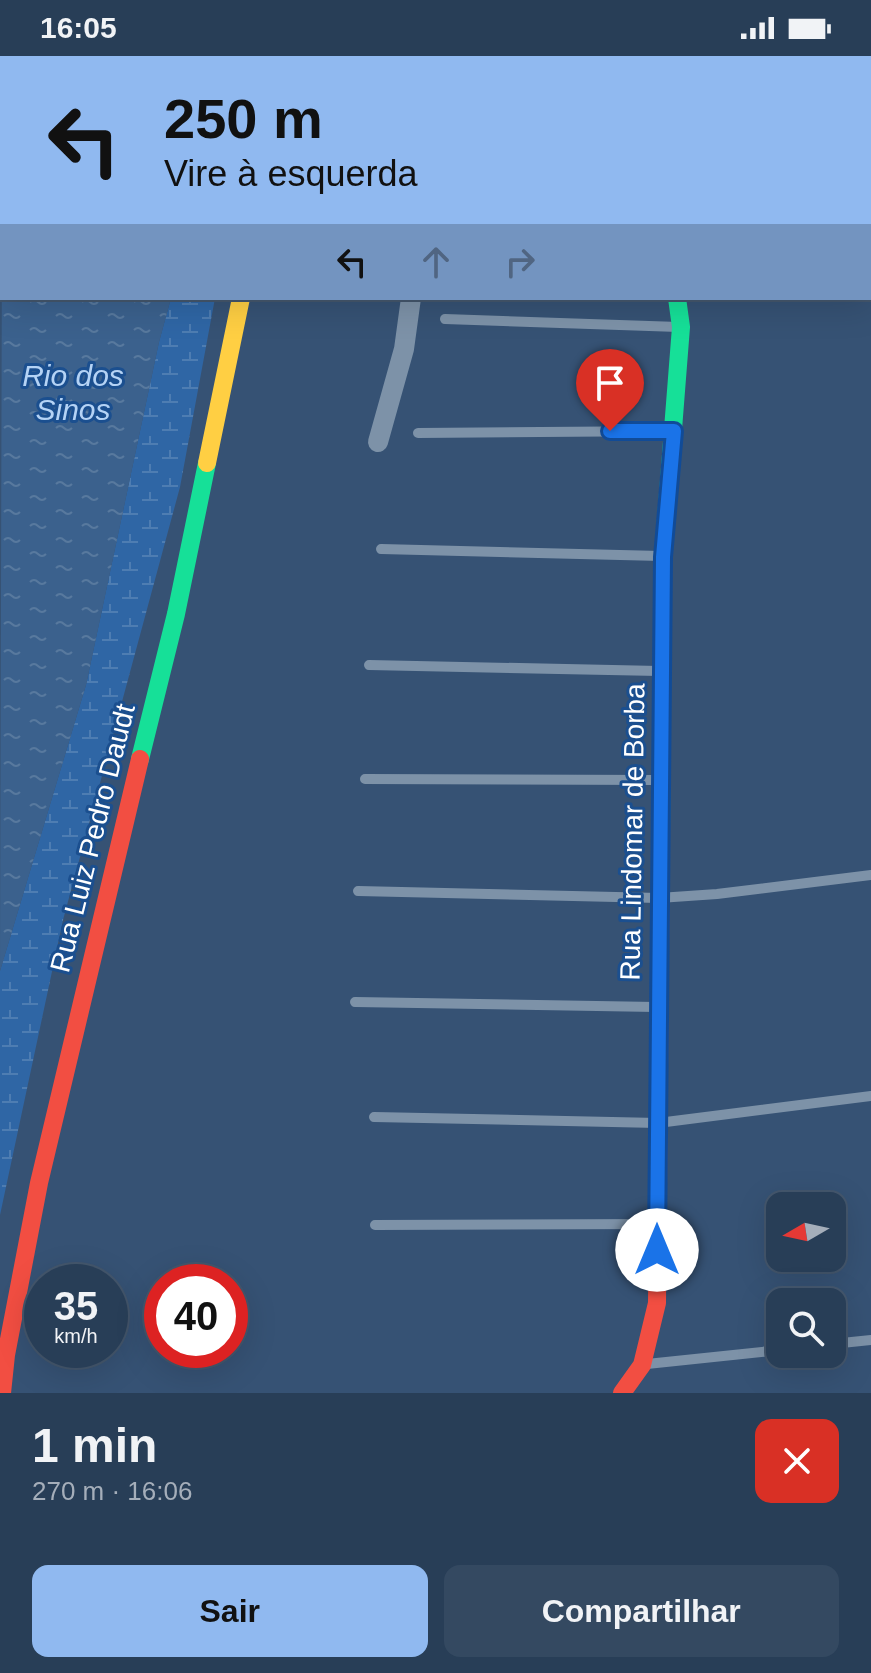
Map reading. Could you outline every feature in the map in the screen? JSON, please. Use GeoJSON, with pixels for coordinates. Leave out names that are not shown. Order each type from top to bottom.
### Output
{"type":"FeatureCollection","features":[{"type":"Feature","properties":{"kind":"street","name":"Rua Luiz Pedro Daudt"},"geometry":{"type":"LineString","coordinates":[[2,1393],[6,1355],[39,1183],[176,614],[241,300]]}},
{"type":"Feature","properties":{"kind":"street"},"geometry":{"type":"LineString","coordinates":[[378,442],[404,349],[411,300]]}},
{"type":"Feature","properties":{"kind":"street","name":"Rua Lindomar de Borba"},"geometry":{"type":"LineString","coordinates":[[642,1365],[657,1303],[663,557],[681,327],[677,300]]}},
{"type":"Feature","properties":{"kind":"street"},"geometry":{"type":"LineString","coordinates":[[622,1393],[642,1365]]}},
{"type":"Feature","properties":{"kind":"lane"},"geometry":{"type":"LineString","coordinates":[[445,319],[681,327]]}},
{"type":"Feature","properties":{"kind":"lane"},"geometry":{"type":"LineString","coordinates":[[418,433],[674,431]]}},
{"type":"Feature","properties":{"kind":"lane"},"geometry":{"type":"LineString","coordinates":[[381,549],[663,557]]}},
{"type":"Feature","properties":{"kind":"lane"},"geometry":{"type":"LineString","coordinates":[[369,665],[661,671]]}},
{"type":"Feature","properties":{"kind":"lane"},"geometry":{"type":"LineString","coordinates":[[365,779],[660,780]]}},
{"type":"Feature","properties":{"kind":"lane"},"geometry":{"type":"LineString","coordinates":[[358,891],[659,898],[871,875]]}},
{"type":"Feature","properties":{"kind":"lane"},"geometry":{"type":"LineString","coordinates":[[355,1002],[658,1007]]}},
{"type":"Feature","properties":{"kind":"lane"},"geometry":{"type":"LineString","coordinates":[[374,1117],[658,1123],[871,1096]]}},
{"type":"Feature","properties":{"kind":"lane"},"geometry":{"type":"LineString","coordinates":[[375,1225],[657,1224]]}},
{"type":"Feature","properties":{"kind":"lane"},"geometry":{"type":"LineString","coordinates":[[846,1343],[871,1340]]}},
{"type":"Feature","properties":{"kind":"lane"},"geometry":{"type":"LineString","coordinates":[[642,1365],[766,1352]]}},
{"type":"Feature","properties":{"kind":"green space"},"geometry":{"type":"Polygon","coordinates":[[[170,300],[215,300],[180,487],[63,920],[0,1215],[0,971],[86,685],[170,300]]]}},
{"type":"Feature","properties":{"kind":"water","name":"Rio dos Sinos"},"geometry":{"type":"Polygon","coordinates":[[[2,300],[170,300],[86,685],[0,971],[2,300]]]}},
{"type":"Feature","properties":{"kind":"traffic: fast"},"geometry":{"type":"LineString","coordinates":[[661,831],[663,557],[681,327],[677,300]]}},
{"type":"Feature","properties":{"kind":"traffic: fast"},"geometry":{"type":"LineString","coordinates":[[140,759],[176,614],[207,463]]}},
{"type":"Feature","properties":{"kind":"traffic: slow"},"geometry":{"type":"LineString","coordinates":[[207,463],[241,300]]}},
{"type":"Feature","properties":{"kind":"traffic: jam"},"geometry":{"type":"LineString","coordinates":[[2,1393],[6,1355],[39,1183],[140,759]]}},
{"type":"Feature","properties":{"kind":"traffic: jam"},"geometry":{"type":"LineString","coordinates":[[622,1393],[642,1365],[657,1303],[661,831]]}},
{"type":"Feature","properties":{"kind":"route"},"geometry":{"type":"LineString","coordinates":[[610,431],[674,431],[663,557],[657,1250]]}}]}
